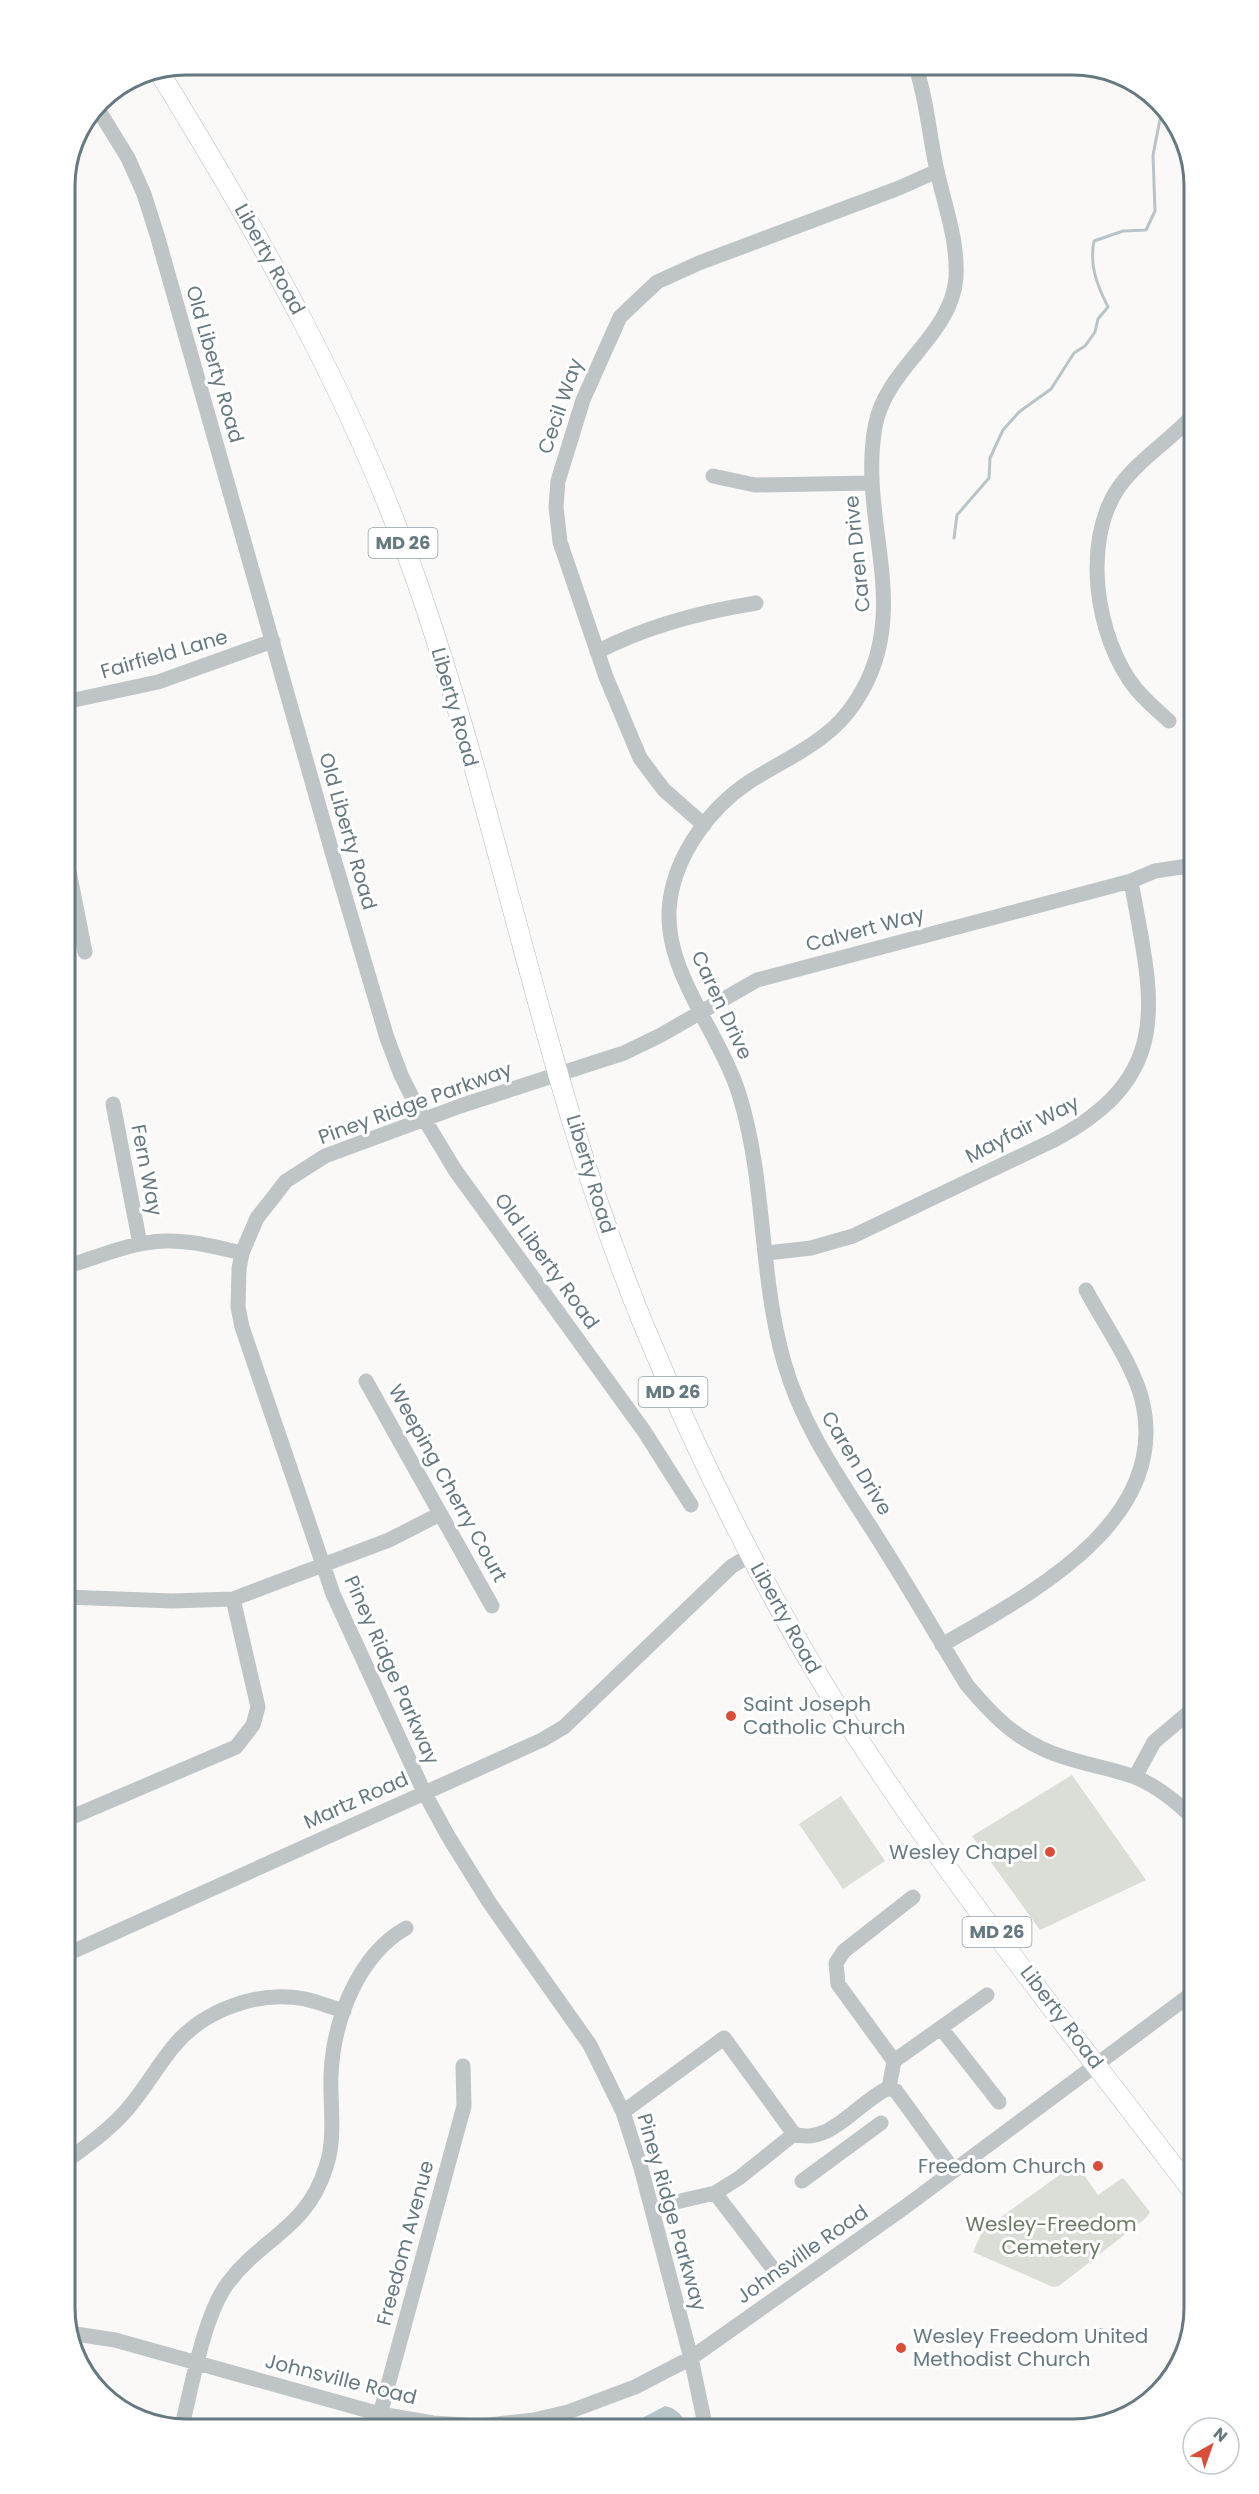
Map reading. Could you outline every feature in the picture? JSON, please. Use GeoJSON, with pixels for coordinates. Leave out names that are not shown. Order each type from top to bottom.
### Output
{"type":"FeatureCollection","features":[{"type":"Feature","properties":{"kind":"main road","name":"Liberty Road"},"geometry":{"type":"LineString","coordinates":[[162,77],[297,307],[348,412],[387,502],[436,641],[605,1224],[630,1290],[693,1437],[751,1556],[830,1694],[891,1788],[1184,2180]]}},
{"type":"Feature","properties":{"kind":"street","name":"Caren Drive"},"geometry":{"type":"LineString","coordinates":[[918,75],[937,171],[952,226],[956,252],[954,294],[942,319],[894,380],[875,424],[871,483],[874,518],[885,583],[885,613],[880,649],[865,687],[852,708],[823,738],[739,789],[704,825],[686,851],[678,872],[670,897],[669,921],[680,970],[728,1065],[744,1112],[751,1141],[776,1329],[784,1364],[812,1434],[967,1684],[1011,1731],[1043,1749],[1135,1778],[1175,1802],[1184,1810]]}},
{"type":"Feature","properties":{"kind":"street","name":"Old Liberty Road"},"geometry":{"type":"LineString","coordinates":[[101,114],[128,158],[144,194],[387,1038],[401,1075],[456,1170],[656,1450],[691,1506]]}},
{"type":"Feature","properties":{"kind":"street","name":"Cecil Way"},"geometry":{"type":"LineString","coordinates":[[704,825],[664,790],[640,758],[597,652],[560,542],[556,496],[563,460],[583,400],[620,317],[643,293],[668,277],[899,189],[937,171]]}},
{"type":"Feature","properties":{"kind":"street"},"geometry":{"type":"LineString","coordinates":[[1169,721],[1136,688],[1122,666],[1110,640],[1099,589],[1096,561],[1104,521],[1119,488],[1139,465],[1184,423]]}},
{"type":"Feature","properties":{"kind":"street"},"geometry":{"type":"LineString","coordinates":[[713,476],[755,485],[871,483]]}},
{"type":"Feature","properties":{"kind":"street"},"geometry":{"type":"LineString","coordinates":[[597,652],[619,640],[658,626],[699,614],[756,603]]}},
{"type":"Feature","properties":{"kind":"street","name":"Fairfield Lane"},"geometry":{"type":"LineString","coordinates":[[75,700],[158,682],[273,641]]}},
{"type":"Feature","properties":{"kind":"street","name":"Calvert Way"},"geometry":{"type":"LineString","coordinates":[[560,1075],[642,1045],[743,986],[769,976],[1131,881],[1155,871],[1184,867]]}},
{"type":"Feature","properties":{"kind":"street","name":"Mayfair Way"},"geometry":{"type":"LineString","coordinates":[[767,1253],[818,1246],[853,1236],[1052,1141],[1082,1125],[1104,1109],[1135,1067],[1142,1052],[1149,1019],[1146,965],[1131,881]]}},
{"type":"Feature","properties":{"kind":"street"},"geometry":{"type":"LineString","coordinates":[[75,901],[85,951]]}},
{"type":"Feature","properties":{"kind":"street","name":"Piney Ridge Parkway"},"geometry":{"type":"LineString","coordinates":[[560,1075],[424,1118],[325,1156],[298,1172],[264,1207],[242,1252],[238,1289],[242,1327],[333,1594],[424,1792],[489,1902],[590,2045],[623,2112],[641,2168],[691,2358],[704,2419]]}},
{"type":"Feature","properties":{"kind":"street","name":"Fern Way"},"geometry":{"type":"LineString","coordinates":[[113,1104],[140,1244]]}},
{"type":"Feature","properties":{"kind":"street"},"geometry":{"type":"LineString","coordinates":[[75,1264],[140,1244],[163,1241],[192,1242],[242,1252]]}},
{"type":"Feature","properties":{"kind":"street"},"geometry":{"type":"LineString","coordinates":[[942,1645],[1015,1601],[1064,1567],[1112,1522],[1134,1488],[1144,1449],[1142,1397],[1086,1290]]}},
{"type":"Feature","properties":{"kind":"street","name":"Weeping Cherry Court"},"geometry":{"type":"LineString","coordinates":[[366,1381],[492,1606]]}},
{"type":"Feature","properties":{"kind":"street"},"geometry":{"type":"LineString","coordinates":[[75,1597],[172,1601],[233,1599],[389,1540],[440,1514]]}},
{"type":"Feature","properties":{"kind":"street","name":"Martz Road"},"geometry":{"type":"LineString","coordinates":[[75,1950],[542,1740],[564,1727],[732,1566],[751,1556]]}},
{"type":"Feature","properties":{"kind":"street"},"geometry":{"type":"LineString","coordinates":[[75,1815],[237,1747],[246,1737],[253,1725],[258,1707],[233,1599]]}},
{"type":"Feature","properties":{"kind":"street"},"geometry":{"type":"LineString","coordinates":[[1135,1778],[1154,1742],[1184,1716]]}},
{"type":"Feature","properties":{"kind":"street"},"geometry":{"type":"LineString","coordinates":[[894,2061],[838,1984],[836,1963],[844,1951],[913,1897]]}},
{"type":"Feature","properties":{"kind":"street"},"geometry":{"type":"LineString","coordinates":[[184,2419],[214,2309],[228,2283],[253,2257],[297,2221],[306,2210],[323,2177],[331,2147],[331,2073],[344,2011],[367,1962],[389,1937],[406,1928]]}},
{"type":"Feature","properties":{"kind":"street"},"geometry":{"type":"LineString","coordinates":[[623,2112],[724,2038],[794,2134],[806,2138],[817,2136],[889,2088],[894,2061],[987,1995]]}},
{"type":"Feature","properties":{"kind":"street"},"geometry":{"type":"LineString","coordinates":[[75,2154],[123,2114],[174,2045],[207,2018],[242,2003],[284,1997],[305,1999],[344,2011]]}},
{"type":"Feature","properties":{"kind":"street","name":"Johnsville Road"},"geometry":{"type":"LineString","coordinates":[[538,2419],[597,2403],[635,2387],[691,2358],[954,2171],[1184,2000]]}},
{"type":"Feature","properties":{"kind":"street"},"geometry":{"type":"LineString","coordinates":[[941,2028],[999,2102]]}},
{"type":"Feature","properties":{"kind":"street","name":"Freedom Avenue"},"geometry":{"type":"LineString","coordinates":[[379,2419],[464,2106],[463,2066]]}},
{"type":"Feature","properties":{"kind":"street"},"geometry":{"type":"LineString","coordinates":[[889,2088],[896,2091],[954,2171]]}},
{"type":"Feature","properties":{"kind":"street"},"geometry":{"type":"LineString","coordinates":[[802,2181],[880,2123]]}},
{"type":"Feature","properties":{"kind":"street"},"geometry":{"type":"LineString","coordinates":[[830,2129],[845,2149]]}},
{"type":"Feature","properties":{"kind":"street"},"geometry":{"type":"LineString","coordinates":[[676,2202],[715,2193],[739,2178],[794,2134]]}},
{"type":"Feature","properties":{"kind":"street"},"geometry":{"type":"LineString","coordinates":[[715,2193],[774,2270]]}},
{"type":"Feature","properties":{"kind":"street","name":"Johnsville Road"},"geometry":{"type":"LineString","coordinates":[[78,2334],[115,2340],[381,2414],[410,2419]]}},
{"type":"Feature","properties":{"kind":"green space"},"geometry":{"type":"Polygon","coordinates":[[[1072,1775],[1146,1880],[1040,1930],[972,1836],[1072,1775]]]}},
{"type":"Feature","properties":{"kind":"green space"},"geometry":{"type":"Polygon","coordinates":[[[841,1796],[885,1861],[843,1889],[799,1824],[841,1796]]]}},
{"type":"Feature","properties":{"kind":"green space","name":"Wesley-Freedom Cemetery"},"geometry":{"type":"Polygon","coordinates":[[[1076,2163],[1098,2195],[1122,2178],[1124,2179],[1150,2212],[1146,2218],[1059,2286],[1053,2287],[973,2252],[983,2230],[1076,2163]]]}},
{"type":"Feature","properties":{"kind":"shaded area"},"geometry":{"type":"Polygon","coordinates":[[[1100,2328],[1105,2329],[1108,2334],[1098,2344],[1093,2343],[1092,2334],[1100,2328]]]}},
{"type":"Feature","properties":{"kind":"shaded area"},"geometry":{"type":"Polygon","coordinates":[[[665,2406],[673,2409],[683,2419],[640,2419],[665,2406]]]}},
{"type":"Feature","properties":{"kind":"waterway"},"geometry":{"type":"LineString","coordinates":[[954,538],[957,515],[989,478],[990,458],[1003,430],[1019,412],[1051,389],[1074,353],[1085,346],[1095,332],[1098,319],[1108,307],[1095,275],[1094,241],[1123,231],[1146,230],[1155,211],[1153,155],[1160,117]]}},
{"type":"Feature","properties":{"kind":"place","name":"Saint Joseph Catholic Church"},"geometry":{"type":"Point","coordinates":[731,1716]}},
{"type":"Feature","properties":{"kind":"place","name":"Wesley Chapel"},"geometry":{"type":"Point","coordinates":[1050,1852]}},
{"type":"Feature","properties":{"kind":"place","name":"Freedom Church"},"geometry":{"type":"Point","coordinates":[1098,2166]}},
{"type":"Feature","properties":{"kind":"place","name":"Wesley Freedom United Methodist Church"},"geometry":{"type":"Point","coordinates":[901,2348]}}]}
